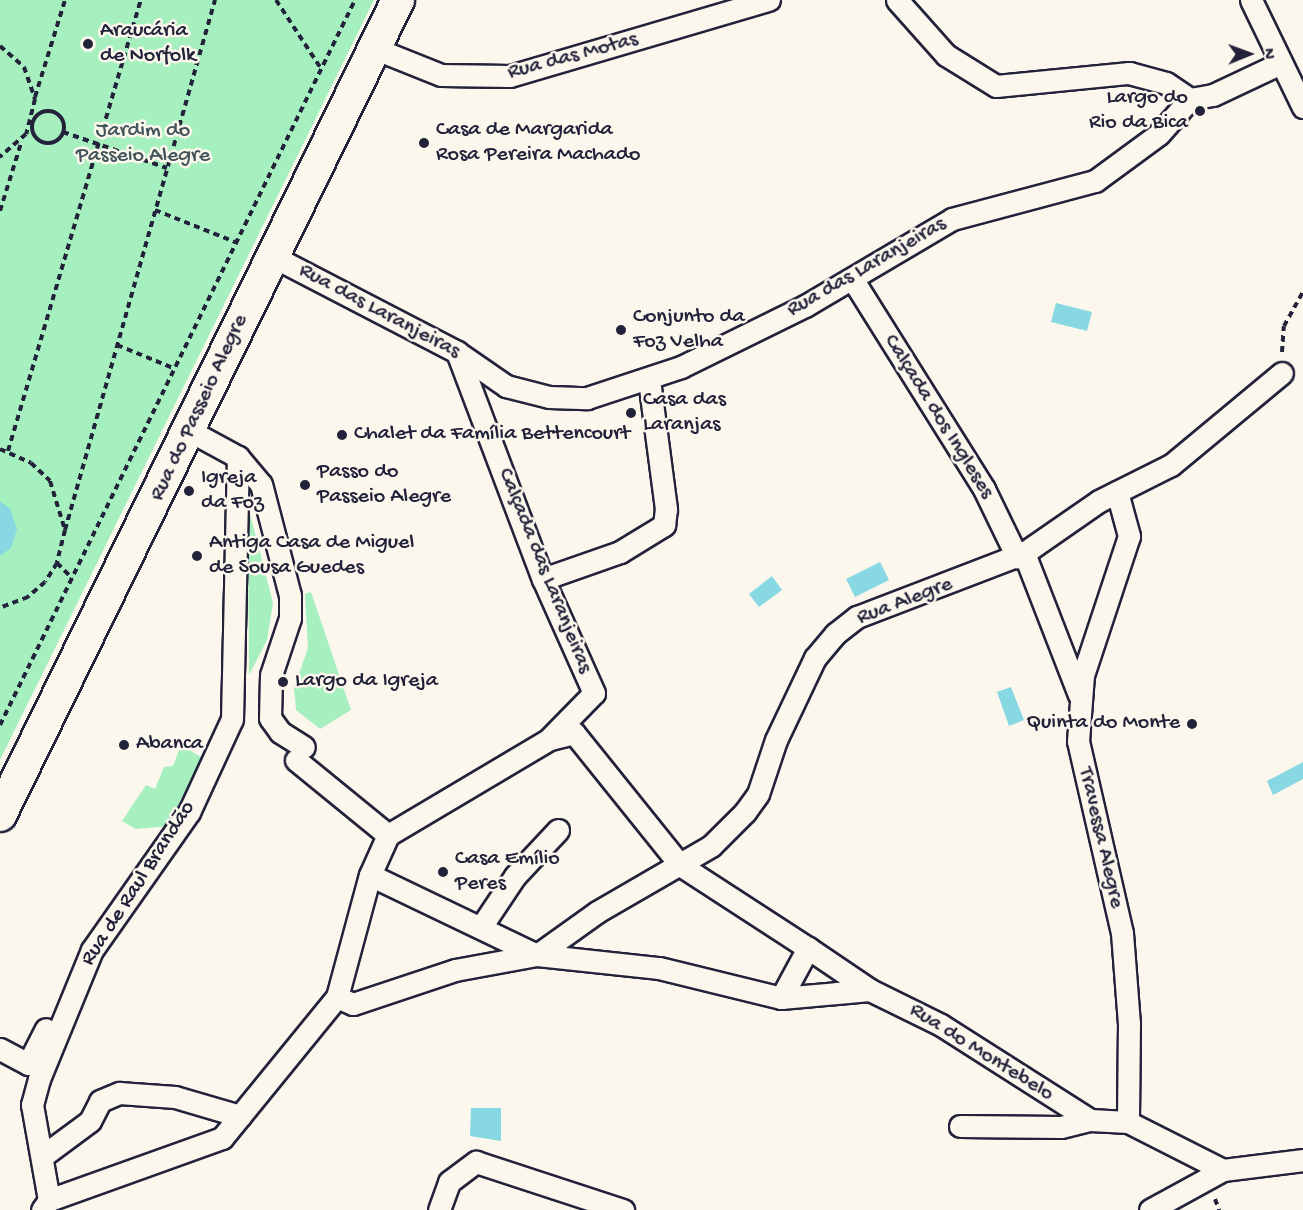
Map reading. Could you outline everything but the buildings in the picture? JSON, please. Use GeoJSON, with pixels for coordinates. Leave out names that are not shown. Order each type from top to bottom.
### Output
{"type":"FeatureCollection","features":[{"type":"Feature","properties":{"kind":"main road","name":"Rua do Passeio Alegre"},"geometry":{"type":"LineString","coordinates":[[0,814],[190,431],[272,256],[376,49],[398,0]]}},
{"type":"Feature","properties":{"kind":"street","name":"Rua das Motas"},"geometry":{"type":"LineString","coordinates":[[376,49],[441,75],[510,76],[769,0]]}},
{"type":"Feature","properties":{"kind":"street"},"geometry":{"type":"LineString","coordinates":[[897,0],[946,56],[996,86],[1129,73],[1166,83],[1190,99],[1214,95],[1281,63]]}},
{"type":"Feature","properties":{"kind":"street"},"geometry":{"type":"LineString","coordinates":[[1251,0],[1303,107]]}},
{"type":"Feature","properties":{"kind":"street","name":"Rua das Laranjeiras"},"geometry":{"type":"LineString","coordinates":[[272,256],[457,352],[506,386],[549,397],[587,398],[649,380],[853,280],[952,219],[1106,175],[1159,134],[1190,99]]}},
{"type":"Feature","properties":{"kind":"street","name":"Calçada dos Ingleses"},"geometry":{"type":"LineString","coordinates":[[853,280],[984,489],[1021,555],[1080,697]]}},
{"type":"Feature","properties":{"kind":"street","name":"Calçada das Laranjeiras"},"geometry":{"type":"LineString","coordinates":[[457,352],[543,579],[594,693],[550,739]]}},
{"type":"Feature","properties":{"kind":"street","name":"Rua Alegre"},"geometry":{"type":"LineString","coordinates":[[537,955],[597,912],[680,865],[727,831],[758,794],[776,740],[815,658],[835,634],[857,617],[1021,555],[1117,492],[1171,465],[1282,373]]}},
{"type":"Feature","properties":{"kind":"street"},"geometry":{"type":"LineString","coordinates":[[543,579],[620,552],[664,525],[666,509],[649,380]]}},
{"type":"Feature","properties":{"kind":"street"},"geometry":{"type":"LineString","coordinates":[[190,431],[238,458],[258,476],[288,577],[290,618],[271,675],[270,718],[300,753],[388,835]]}},
{"type":"Feature","properties":{"kind":"street","name":"Rua de Raul Brandão"},"geometry":{"type":"LineString","coordinates":[[45,1205],[44,1155],[32,1105],[56,1021],[92,950],[189,812],[232,719],[238,458]]}},
{"type":"Feature","properties":{"kind":"street","name":"Travessa Alegre"},"geometry":{"type":"LineString","coordinates":[[1117,492],[1129,536],[1080,697],[1078,741],[1122,933],[1129,1023],[1128,1122]]}},
{"type":"Feature","properties":{"kind":"street","name":"Rua do Montebelo"},"geometry":{"type":"LineString","coordinates":[[550,739],[574,733],[579,737],[680,865],[870,990],[942,1024],[1090,1120]]}},
{"type":"Feature","properties":{"kind":"street"},"geometry":{"type":"LineString","coordinates":[[45,1205],[222,1138],[337,997],[370,875],[388,835],[550,739]]}},
{"type":"Feature","properties":{"kind":"street"},"geometry":{"type":"LineString","coordinates":[[481,927],[514,876],[558,830]]}},
{"type":"Feature","properties":{"kind":"street"},"geometry":{"type":"LineString","coordinates":[[370,875],[537,955]]}},
{"type":"Feature","properties":{"kind":"street"},"geometry":{"type":"LineString","coordinates":[[782,998],[808,948]]}},
{"type":"Feature","properties":{"kind":"street"},"geometry":{"type":"LineString","coordinates":[[337,997],[353,1004],[455,970],[537,955],[659,968],[782,998],[870,990]]}},
{"type":"Feature","properties":{"kind":"street"},"geometry":{"type":"LineString","coordinates":[[0,1048],[28,1064],[56,1021]]}},
{"type":"Feature","properties":{"kind":"street"},"geometry":{"type":"LineString","coordinates":[[44,1155],[90,1121],[100,1101],[119,1093],[175,1097],[240,1116]]}},
{"type":"Feature","properties":{"kind":"street","name":"Rua do Montebelo"},"geometry":{"type":"LineString","coordinates":[[960,1126],[1061,1127],[1090,1120],[1128,1122],[1223,1170]]}},
{"type":"Feature","properties":{"kind":"street"},"geometry":{"type":"LineString","coordinates":[[1150,1210],[1223,1170],[1303,1160]]}},
{"type":"Feature","properties":{"kind":"street"},"geometry":{"type":"LineString","coordinates":[[439,1210],[449,1182],[476,1162],[624,1210]]}},
{"type":"Feature","properties":{"kind":"path"},"geometry":{"type":"LineString","coordinates":[[63,132],[50,144],[38,140],[33,122],[35,99],[65,0]]}},
{"type":"Feature","properties":{"kind":"path"},"geometry":{"type":"LineString","coordinates":[[8,451],[141,0]]}},
{"type":"Feature","properties":{"kind":"path"},"geometry":{"type":"LineString","coordinates":[[0,608],[38,590],[57,563],[215,0]]}},
{"type":"Feature","properties":{"kind":"path"},"geometry":{"type":"LineString","coordinates":[[276,0],[320,67]]}},
{"type":"Feature","properties":{"kind":"path"},"geometry":{"type":"LineString","coordinates":[[0,725],[320,67],[355,0]]}},
{"type":"Feature","properties":{"kind":"path"},"geometry":{"type":"LineString","coordinates":[[0,46],[24,67],[35,99]]}},
{"type":"Feature","properties":{"kind":"path"},"geometry":{"type":"LineString","coordinates":[[0,211],[22,140],[33,122],[48,111],[59,115],[63,132]]}},
{"type":"Feature","properties":{"kind":"path"},"geometry":{"type":"LineString","coordinates":[[63,132],[167,168]]}},
{"type":"Feature","properties":{"kind":"path"},"geometry":{"type":"LineString","coordinates":[[0,157],[22,140]]}},
{"type":"Feature","properties":{"kind":"path"},"geometry":{"type":"LineString","coordinates":[[156,210],[235,242]]}},
{"type":"Feature","properties":{"kind":"path"},"geometry":{"type":"LineString","coordinates":[[1282,373],[1284,326],[1303,292]]}},
{"type":"Feature","properties":{"kind":"path"},"geometry":{"type":"LineString","coordinates":[[117,345],[173,368]]}},
{"type":"Feature","properties":{"kind":"path"},"geometry":{"type":"LineString","coordinates":[[0,449],[8,451],[50,481],[65,530]]}},
{"type":"Feature","properties":{"kind":"path"},"geometry":{"type":"LineString","coordinates":[[57,563],[72,578]]}},
{"type":"Feature","properties":{"kind":"green space","name":"Jardim do Passeio Alegre"},"geometry":{"type":"Polygon","coordinates":[[[0,0],[374,0],[0,760],[0,0]]]}},
{"type":"Feature","properties":{"kind":"green space"},"geometry":{"type":"Polygon","coordinates":[[[248,506],[273,603],[267,640],[249,675],[248,506]]]}},
{"type":"Feature","properties":{"kind":"green space"},"geometry":{"type":"Polygon","coordinates":[[[311,592],[351,710],[320,729],[296,710],[294,688],[308,648],[305,594],[311,592]]]}},
{"type":"Feature","properties":{"kind":"green space"},"geometry":{"type":"Polygon","coordinates":[[[181,745],[201,757],[169,826],[136,829],[122,821],[146,785],[155,789],[164,767],[173,766],[181,745]]]}},
{"type":"Feature","properties":{"kind":"water"},"geometry":{"type":"Polygon","coordinates":[[[1056,303],[1092,312],[1087,331],[1051,322],[1056,303]]]}},
{"type":"Feature","properties":{"kind":"water"},"geometry":{"type":"Polygon","coordinates":[[[0,501],[10,509],[17,529],[11,548],[0,556],[0,501]]]}},
{"type":"Feature","properties":{"kind":"water"},"geometry":{"type":"Polygon","coordinates":[[[880,562],[889,580],[855,597],[846,579],[880,562]]]}},
{"type":"Feature","properties":{"kind":"water"},"geometry":{"type":"Polygon","coordinates":[[[772,576],[782,590],[759,607],[749,594],[772,576]]]}},
{"type":"Feature","properties":{"kind":"water"},"geometry":{"type":"Polygon","coordinates":[[[1011,687],[1024,720],[1009,726],[997,692],[1011,687]]]}},
{"type":"Feature","properties":{"kind":"water"},"geometry":{"type":"Polygon","coordinates":[[[1303,762],[1303,779],[1273,795],[1267,781],[1303,762]]]}},
{"type":"Feature","properties":{"kind":"water"},"geometry":{"type":"Polygon","coordinates":[[[471,1108],[501,1108],[501,1141],[470,1136],[471,1108]]]}},
{"type":"Feature","properties":{"kind":"place","name":"Araucária de Norfolk"},"geometry":{"type":"Point","coordinates":[88,44]}},
{"type":"Feature","properties":{"kind":"place","name":"Largo do Rio da Bica"},"geometry":{"type":"Point","coordinates":[1200,111]}},
{"type":"Feature","properties":{"kind":"place","name":"Casa de Margarida Rosa Pereira Machado"},"geometry":{"type":"Point","coordinates":[424,143]}},
{"type":"Feature","properties":{"kind":"place","name":"Conjunto da Foz Velha"},"geometry":{"type":"Point","coordinates":[621,330]}},
{"type":"Feature","properties":{"kind":"place","name":"Casa das Laranjas"},"geometry":{"type":"Point","coordinates":[631,413]}},
{"type":"Feature","properties":{"kind":"place","name":"Chalet da Família Bettencourt"},"geometry":{"type":"Point","coordinates":[342,435]}},
{"type":"Feature","properties":{"kind":"place","name":"Passo do Passeio Alegre"},"geometry":{"type":"Point","coordinates":[305,485]}},
{"type":"Feature","properties":{"kind":"place","name":"Igreja da Foz"},"geometry":{"type":"Point","coordinates":[189,491]}},
{"type":"Feature","properties":{"kind":"place","name":"Antiga Casa de Miguel de Sousa Guedes"},"geometry":{"type":"Point","coordinates":[197,556]}},
{"type":"Feature","properties":{"kind":"place","name":"Largo da Igreja"},"geometry":{"type":"Point","coordinates":[283,682]}},
{"type":"Feature","properties":{"kind":"place","name":"Quinta do Monte"},"geometry":{"type":"Point","coordinates":[1192,724]}},
{"type":"Feature","properties":{"kind":"place","name":"Abanca"},"geometry":{"type":"Point","coordinates":[124,745]}},
{"type":"Feature","properties":{"kind":"place","name":"Casa Emílio Peres"},"geometry":{"type":"Point","coordinates":[443,872]}}]}
